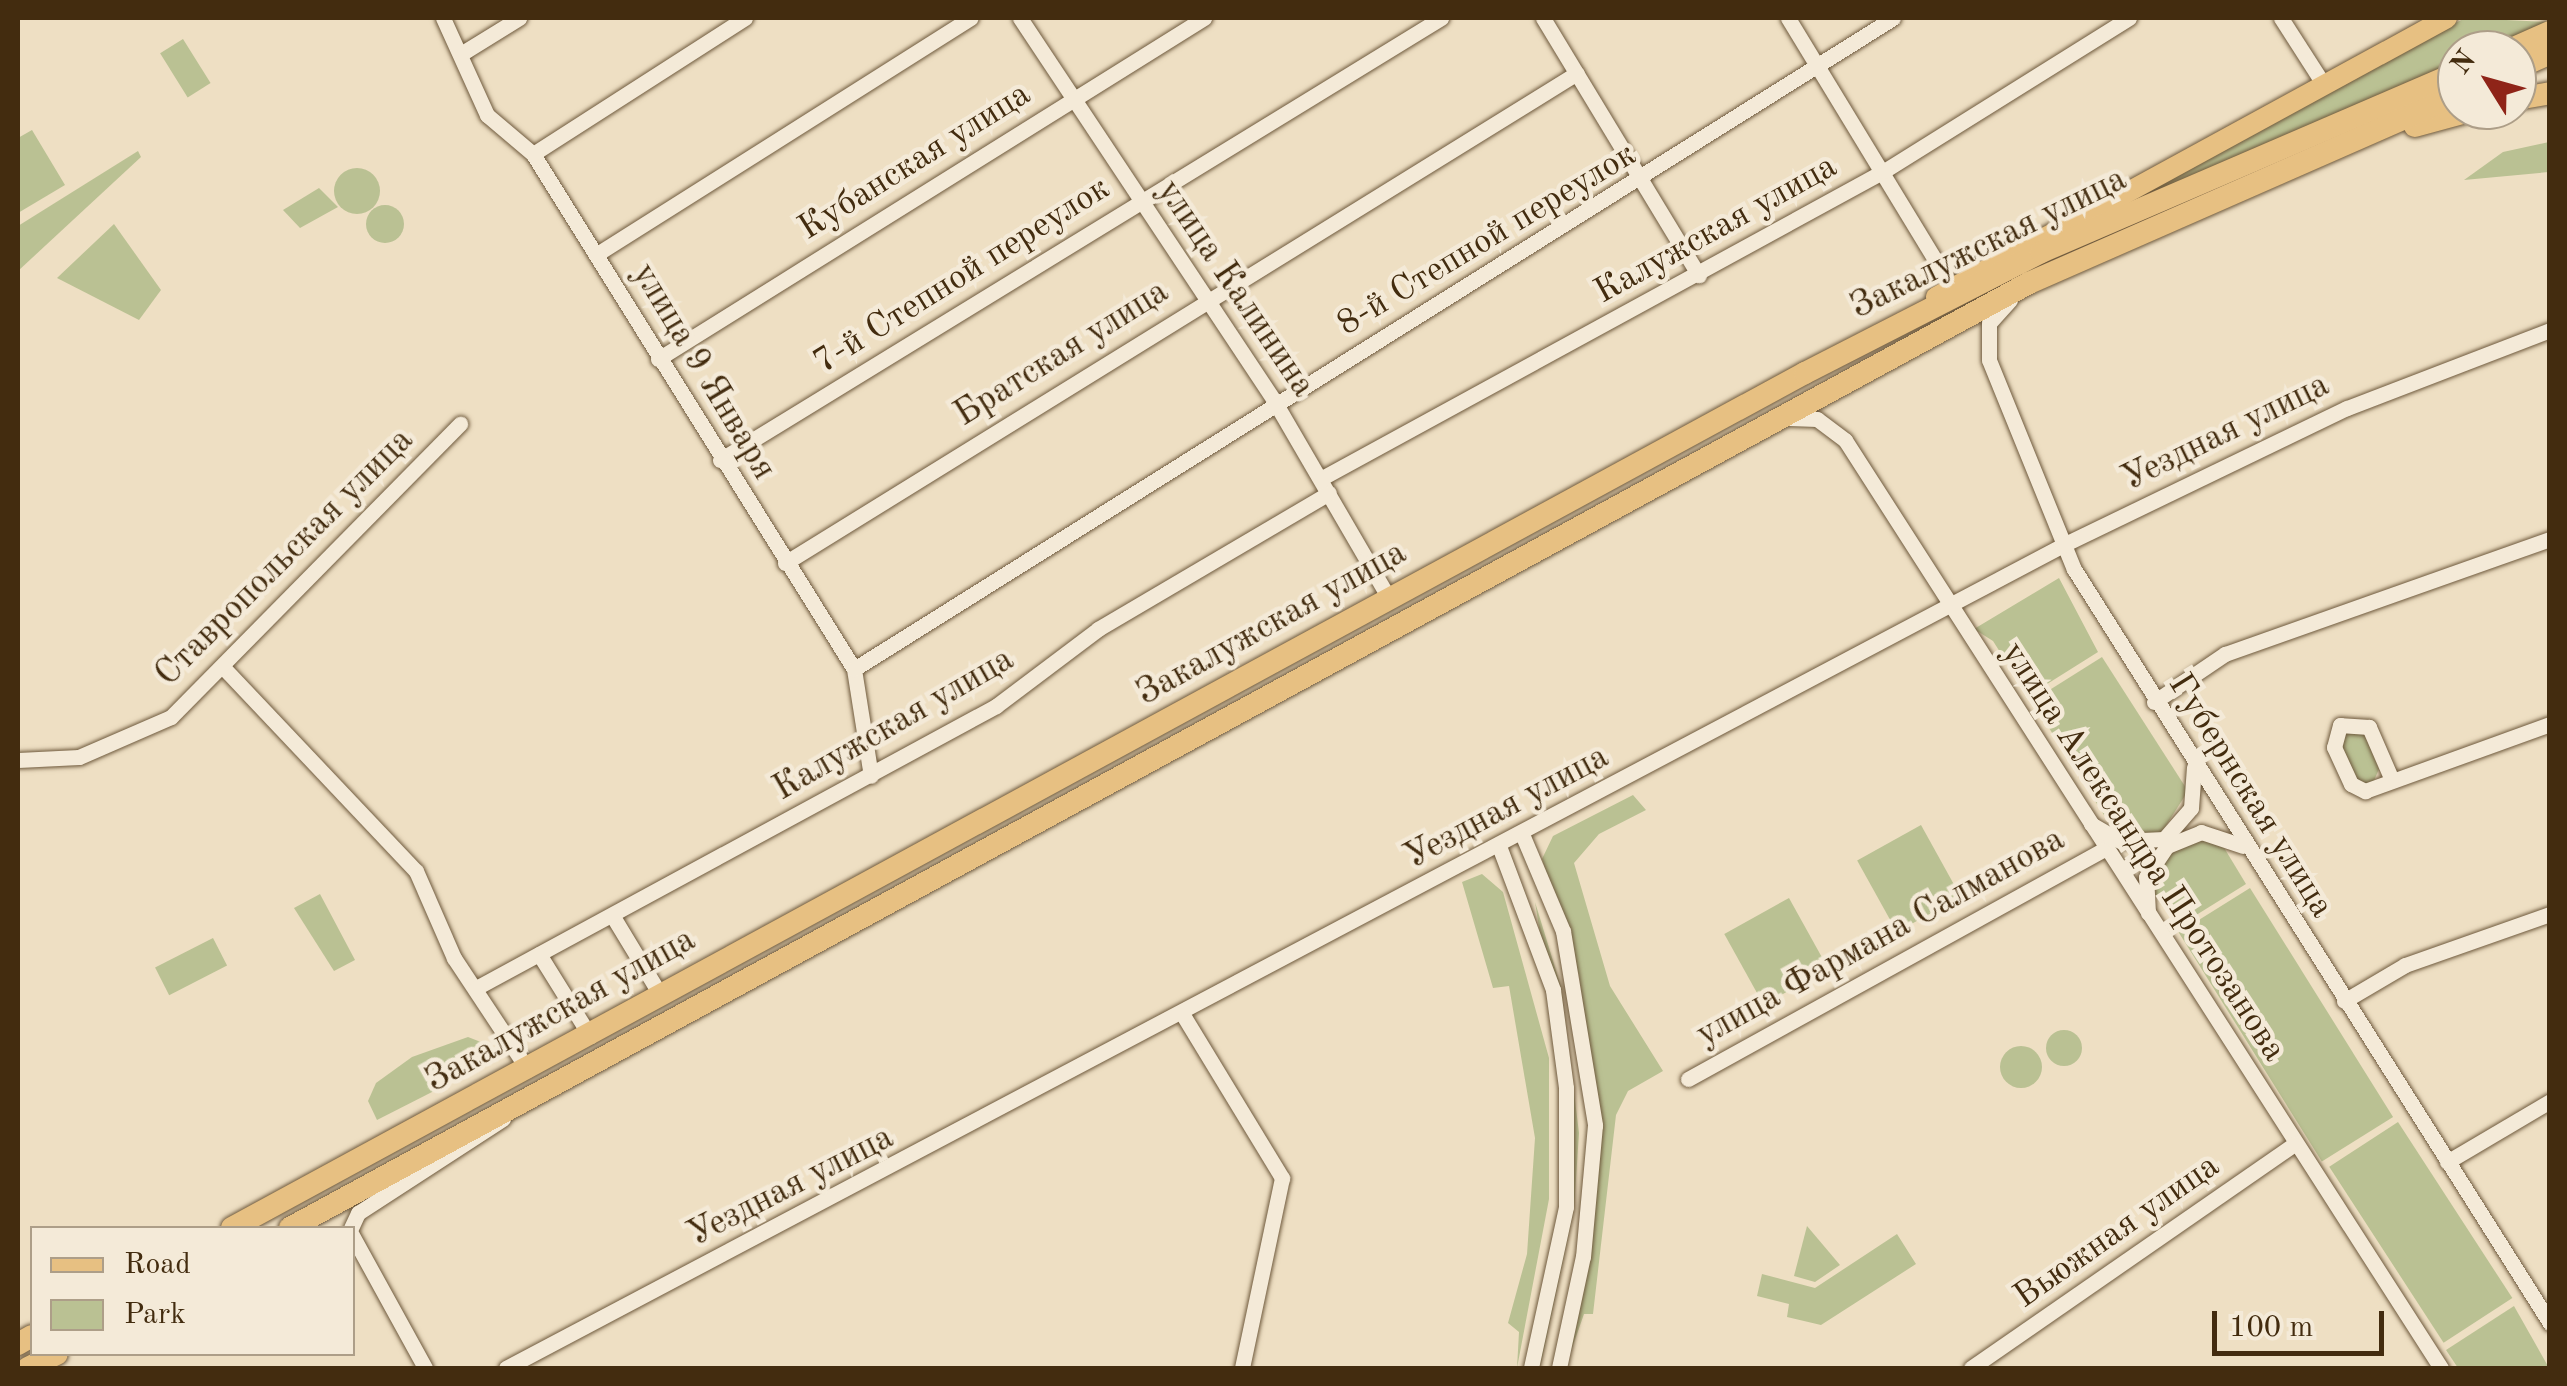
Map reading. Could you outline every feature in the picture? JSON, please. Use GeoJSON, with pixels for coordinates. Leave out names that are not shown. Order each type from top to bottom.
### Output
{"type":"FeatureCollection","features":[{"type":"Feature","properties":{"kind":"highway","name":"Закалужская улица"},"geometry":{"type":"LineString","coordinates":[[236,1226],[1898,326],[2437,81]]}},
{"type":"Feature","properties":{"kind":"highway"},"geometry":{"type":"LineString","coordinates":[[294,1226],[1765,422],[2029,283],[2437,104]]}},
{"type":"Feature","properties":{"kind":"highway"},"geometry":{"type":"LineString","coordinates":[[2335,149],[2437,120]]}},
{"type":"Feature","properties":{"kind":"highway"},"geometry":{"type":"LineString","coordinates":[[28,1368],[53,1356]]}},
{"type":"Feature","properties":{"kind":"main road"},"geometry":{"type":"LineString","coordinates":[[1898,326],[1951,286],[2447,18]]}},
{"type":"Feature","properties":{"kind":"street","name":"улица 9 Января"},"geometry":{"type":"LineString","coordinates":[[444,18],[464,52],[487,115],[533,154],[720,460],[854,669],[871,776]]}},
{"type":"Feature","properties":{"kind":"street"},"geometry":{"type":"LineString","coordinates":[[464,52],[519,18]]}},
{"type":"Feature","properties":{"kind":"street"},"geometry":{"type":"LineString","coordinates":[[533,154],[745,18]]}},
{"type":"Feature","properties":{"kind":"street"},"geometry":{"type":"LineString","coordinates":[[597,254],[971,18]]}},
{"type":"Feature","properties":{"kind":"street","name":"улица Калинина"},"geometry":{"type":"LineString","coordinates":[[1020,18],[1276,404],[1390,600]]}},
{"type":"Feature","properties":{"kind":"street","name":"Кубанская улица"},"geometry":{"type":"LineString","coordinates":[[658,359],[1204,18]]}},
{"type":"Feature","properties":{"kind":"street","name":"7-й Степной переулок"},"geometry":{"type":"LineString","coordinates":[[720,460],[1441,18]]}},
{"type":"Feature","properties":{"kind":"street"},"geometry":{"type":"LineString","coordinates":[[1543,18],[1699,276]]}},
{"type":"Feature","properties":{"kind":"street"},"geometry":{"type":"LineString","coordinates":[[1788,18],[1951,286]]}},
{"type":"Feature","properties":{"kind":"street","name":"8-й Степной переулок"},"geometry":{"type":"LineString","coordinates":[[854,669],[1276,404],[1642,183],[1817,64],[1894,18]]}},
{"type":"Feature","properties":{"kind":"street","name":"Калужская улица"},"geometry":{"type":"LineString","coordinates":[[476,988],[871,776],[1325,485],[1884,171],[2129,18]]}},
{"type":"Feature","properties":{"kind":"street"},"geometry":{"type":"LineString","coordinates":[[2281,18],[2324,85]]}},
{"type":"Feature","properties":{"kind":"street","name":"Братская улица"},"geometry":{"type":"LineString","coordinates":[[786,563],[1206,298],[1577,74]]}},
{"type":"Feature","properties":{"kind":"street","name":"Губернская улица"},"geometry":{"type":"LineString","coordinates":[[2029,283],[1985,339],[2063,546],[2154,702],[2550,1323]]}},
{"type":"Feature","properties":{"kind":"street","name":"Уездная улица"},"geometry":{"type":"LineString","coordinates":[[506,1368],[1183,1014],[2063,546],[2347,408],[2550,330]]}},
{"type":"Feature","properties":{"kind":"street","name":"улица Александра Протозанова"},"geometry":{"type":"LineString","coordinates":[[1765,422],[1817,420],[1845,440],[2103,850],[2442,1368]]}},
{"type":"Feature","properties":{"kind":"street","name":"Ставропольская улица"},"geometry":{"type":"LineString","coordinates":[[26,761],[79,758],[150,727],[222,666],[460,424]]}},
{"type":"Feature","properties":{"kind":"street"},"geometry":{"type":"LineString","coordinates":[[2154,702],[2224,654],[2550,538]]}},
{"type":"Feature","properties":{"kind":"street"},"geometry":{"type":"LineString","coordinates":[[222,666],[416,871],[476,988],[528,1070]]}},
{"type":"Feature","properties":{"kind":"street"},"geometry":{"type":"LineString","coordinates":[[2392,780],[2370,727],[2340,725],[2334,747],[2351,784],[2365,791],[2550,724]]}},
{"type":"Feature","properties":{"kind":"street"},"geometry":{"type":"LineString","coordinates":[[2084,818],[2120,841],[2164,838],[2192,808],[2193,762]]}},
{"type":"Feature","properties":{"kind":"street"},"geometry":{"type":"LineString","coordinates":[[2150,920],[2146,876],[2168,846],[2201,832],[2250,851]]}},
{"type":"Feature","properties":{"kind":"street"},"geometry":{"type":"LineString","coordinates":[[1522,834],[1563,931],[1595,1125],[1583,1256],[1559,1368]]}},
{"type":"Feature","properties":{"kind":"street"},"geometry":{"type":"LineString","coordinates":[[1499,846],[1553,990],[1566,1088],[1566,1207],[1531,1368]]}},
{"type":"Feature","properties":{"kind":"street","name":"улица Фармана Салманова"},"geometry":{"type":"LineString","coordinates":[[1688,1079],[2103,850]]}},
{"type":"Feature","properties":{"kind":"street"},"geometry":{"type":"LineString","coordinates":[[2344,1001],[2405,965],[2550,914]]}},
{"type":"Feature","properties":{"kind":"street"},"geometry":{"type":"LineString","coordinates":[[612,915],[661,996]]}},
{"type":"Feature","properties":{"kind":"street"},"geometry":{"type":"LineString","coordinates":[[539,954],[590,1036]]}},
{"type":"Feature","properties":{"kind":"street"},"geometry":{"type":"LineString","coordinates":[[1183,1014],[1282,1178],[1242,1368]]}},
{"type":"Feature","properties":{"kind":"street"},"geometry":{"type":"LineString","coordinates":[[352,1226],[358,1214],[482,1139],[524,1099]]}},
{"type":"Feature","properties":{"kind":"street"},"geometry":{"type":"LineString","coordinates":[[2447,1162],[2550,1101]]}},
{"type":"Feature","properties":{"kind":"street","name":"Вьюжная улица"},"geometry":{"type":"LineString","coordinates":[[1971,1368],[2295,1144]]}},
{"type":"Feature","properties":{"kind":"street"},"geometry":{"type":"LineString","coordinates":[[355,1242],[425,1368]]}},
{"type":"Feature","properties":{"kind":"green space"},"geometry":{"type":"Polygon","coordinates":[[[2465,18],[2549,22],[2531,30],[2442,30],[2465,18]]]}},
{"type":"Feature","properties":{"kind":"green space"},"geometry":{"type":"Polygon","coordinates":[[[2437,33],[2437,72],[2021,252],[2437,33]]]}},
{"type":"Feature","properties":{"kind":"green space"},"geometry":{"type":"Polygon","coordinates":[[[183,39],[211,83],[188,97],[160,53],[183,39]]]}},
{"type":"Feature","properties":{"kind":"green space"},"geometry":{"type":"Polygon","coordinates":[[[32,130],[65,185],[18,213],[18,138],[32,130]]]}},
{"type":"Feature","properties":{"kind":"green space"},"geometry":{"type":"Polygon","coordinates":[[[2549,142],[2549,172],[2464,180],[2503,152],[2549,142]]]}},
{"type":"Feature","properties":{"kind":"green space"},"geometry":{"type":"Polygon","coordinates":[[[138,151],[141,157],[18,271],[18,226],[138,151]]]}},
{"type":"Feature","properties":{"kind":"green space"},"geometry":{"type":"Polygon","coordinates":[[[357,168],[373,175],[380,191],[373,207],[357,214],[341,207],[334,191],[341,175],[357,168]]]}},
{"type":"Feature","properties":{"kind":"green space"},"geometry":{"type":"Polygon","coordinates":[[[319,188],[338,207],[300,228],[283,210],[319,188]]]}},
{"type":"Feature","properties":{"kind":"green space"},"geometry":{"type":"Polygon","coordinates":[[[385,205],[398,211],[404,224],[398,237],[385,243],[372,237],[366,224],[372,211],[385,205]]]}},
{"type":"Feature","properties":{"kind":"green space"},"geometry":{"type":"Polygon","coordinates":[[[114,224],[161,290],[139,320],[57,278],[114,224]]]}},
{"type":"Feature","properties":{"kind":"green space"},"geometry":{"type":"Polygon","coordinates":[[[2059,578],[2098,652],[2028,696],[1993,641],[1974,629],[2059,578]]]}},
{"type":"Feature","properties":{"kind":"green space"},"geometry":{"type":"Polygon","coordinates":[[[2102,657],[2188,791],[2160,835],[2116,834],[2032,701],[2102,657]]]}},
{"type":"Feature","properties":{"kind":"green space"},"geometry":{"type":"Polygon","coordinates":[[[2344,729],[2364,734],[2379,769],[2373,783],[2359,784],[2339,746],[2344,729]]]}},
{"type":"Feature","properties":{"kind":"green space"},"geometry":{"type":"Polygon","coordinates":[[[1633,795],[1646,810],[1599,834],[1574,863],[1610,986],[1663,1071],[1628,1091],[1616,1115],[1593,1314],[1584,1314],[1565,1368],[1601,1139],[1579,975],[1542,859],[1553,836],[1633,795]]]}},
{"type":"Feature","properties":{"kind":"green space"},"geometry":{"type":"Polygon","coordinates":[[[1921,825],[1961,897],[1897,932],[1857,860],[1921,825]]]}},
{"type":"Feature","properties":{"kind":"green space"},"geometry":{"type":"Polygon","coordinates":[[[2198,838],[2220,841],[2246,884],[2177,927],[2149,886],[2165,853],[2198,838]]]}},
{"type":"Feature","properties":{"kind":"green space"},"geometry":{"type":"Polygon","coordinates":[[[1482,874],[1503,892],[1549,1058],[1549,1199],[1517,1368],[1519,1332],[1508,1323],[1527,1254],[1535,1138],[1509,986],[1493,988],[1462,882],[1482,874]]]}},
{"type":"Feature","properties":{"kind":"green space"},"geometry":{"type":"Polygon","coordinates":[[[2250,888],[2393,1117],[2322,1161],[2179,933],[2250,888]]]}},
{"type":"Feature","properties":{"kind":"green space"},"geometry":{"type":"Polygon","coordinates":[[[320,894],[355,960],[334,971],[294,908],[320,894]]]}},
{"type":"Feature","properties":{"kind":"green space"},"geometry":{"type":"Polygon","coordinates":[[[1789,898],[1828,969],[1764,1005],[1724,934],[1789,898]]]}},
{"type":"Feature","properties":{"kind":"green space"},"geometry":{"type":"Polygon","coordinates":[[[1535,902],[1561,987],[1579,1133],[1574,1209],[1540,1368],[1572,1134],[1535,902]]]}},
{"type":"Feature","properties":{"kind":"green space"},"geometry":{"type":"Polygon","coordinates":[[[213,938],[227,966],[169,995],[155,968],[213,938]]]}},
{"type":"Feature","properties":{"kind":"green space"},"geometry":{"type":"Polygon","coordinates":[[[2064,1030],[2077,1035],[2082,1048],[2077,1061],[2064,1066],[2051,1061],[2046,1048],[2051,1035],[2064,1030]]]}},
{"type":"Feature","properties":{"kind":"green space"},"geometry":{"type":"Polygon","coordinates":[[[468,1037],[486,1044],[493,1061],[377,1120],[368,1101],[376,1083],[412,1057],[468,1037]]]}},
{"type":"Feature","properties":{"kind":"green space"},"geometry":{"type":"Polygon","coordinates":[[[2021,1046],[2036,1052],[2042,1067],[2036,1082],[2021,1088],[2006,1082],[2000,1067],[2006,1052],[2021,1046]]]}},
{"type":"Feature","properties":{"kind":"green space"},"geometry":{"type":"Polygon","coordinates":[[[2398,1122],[2512,1298],[2444,1343],[2329,1167],[2398,1122]]]}},
{"type":"Feature","properties":{"kind":"green space"},"geometry":{"type":"Polygon","coordinates":[[[1807,1226],[1840,1265],[1815,1282],[1794,1276],[1807,1226]]]}},
{"type":"Feature","properties":{"kind":"green space"},"geometry":{"type":"Polygon","coordinates":[[[1897,1234],[1916,1264],[1821,1325],[1787,1317],[1789,1304],[1757,1296],[1762,1274],[1815,1288],[1897,1234]]]}},
{"type":"Feature","properties":{"kind":"green space"},"geometry":{"type":"Polygon","coordinates":[[[2514,1306],[2549,1368],[2458,1368],[2446,1350],[2514,1306]]]}}]}
